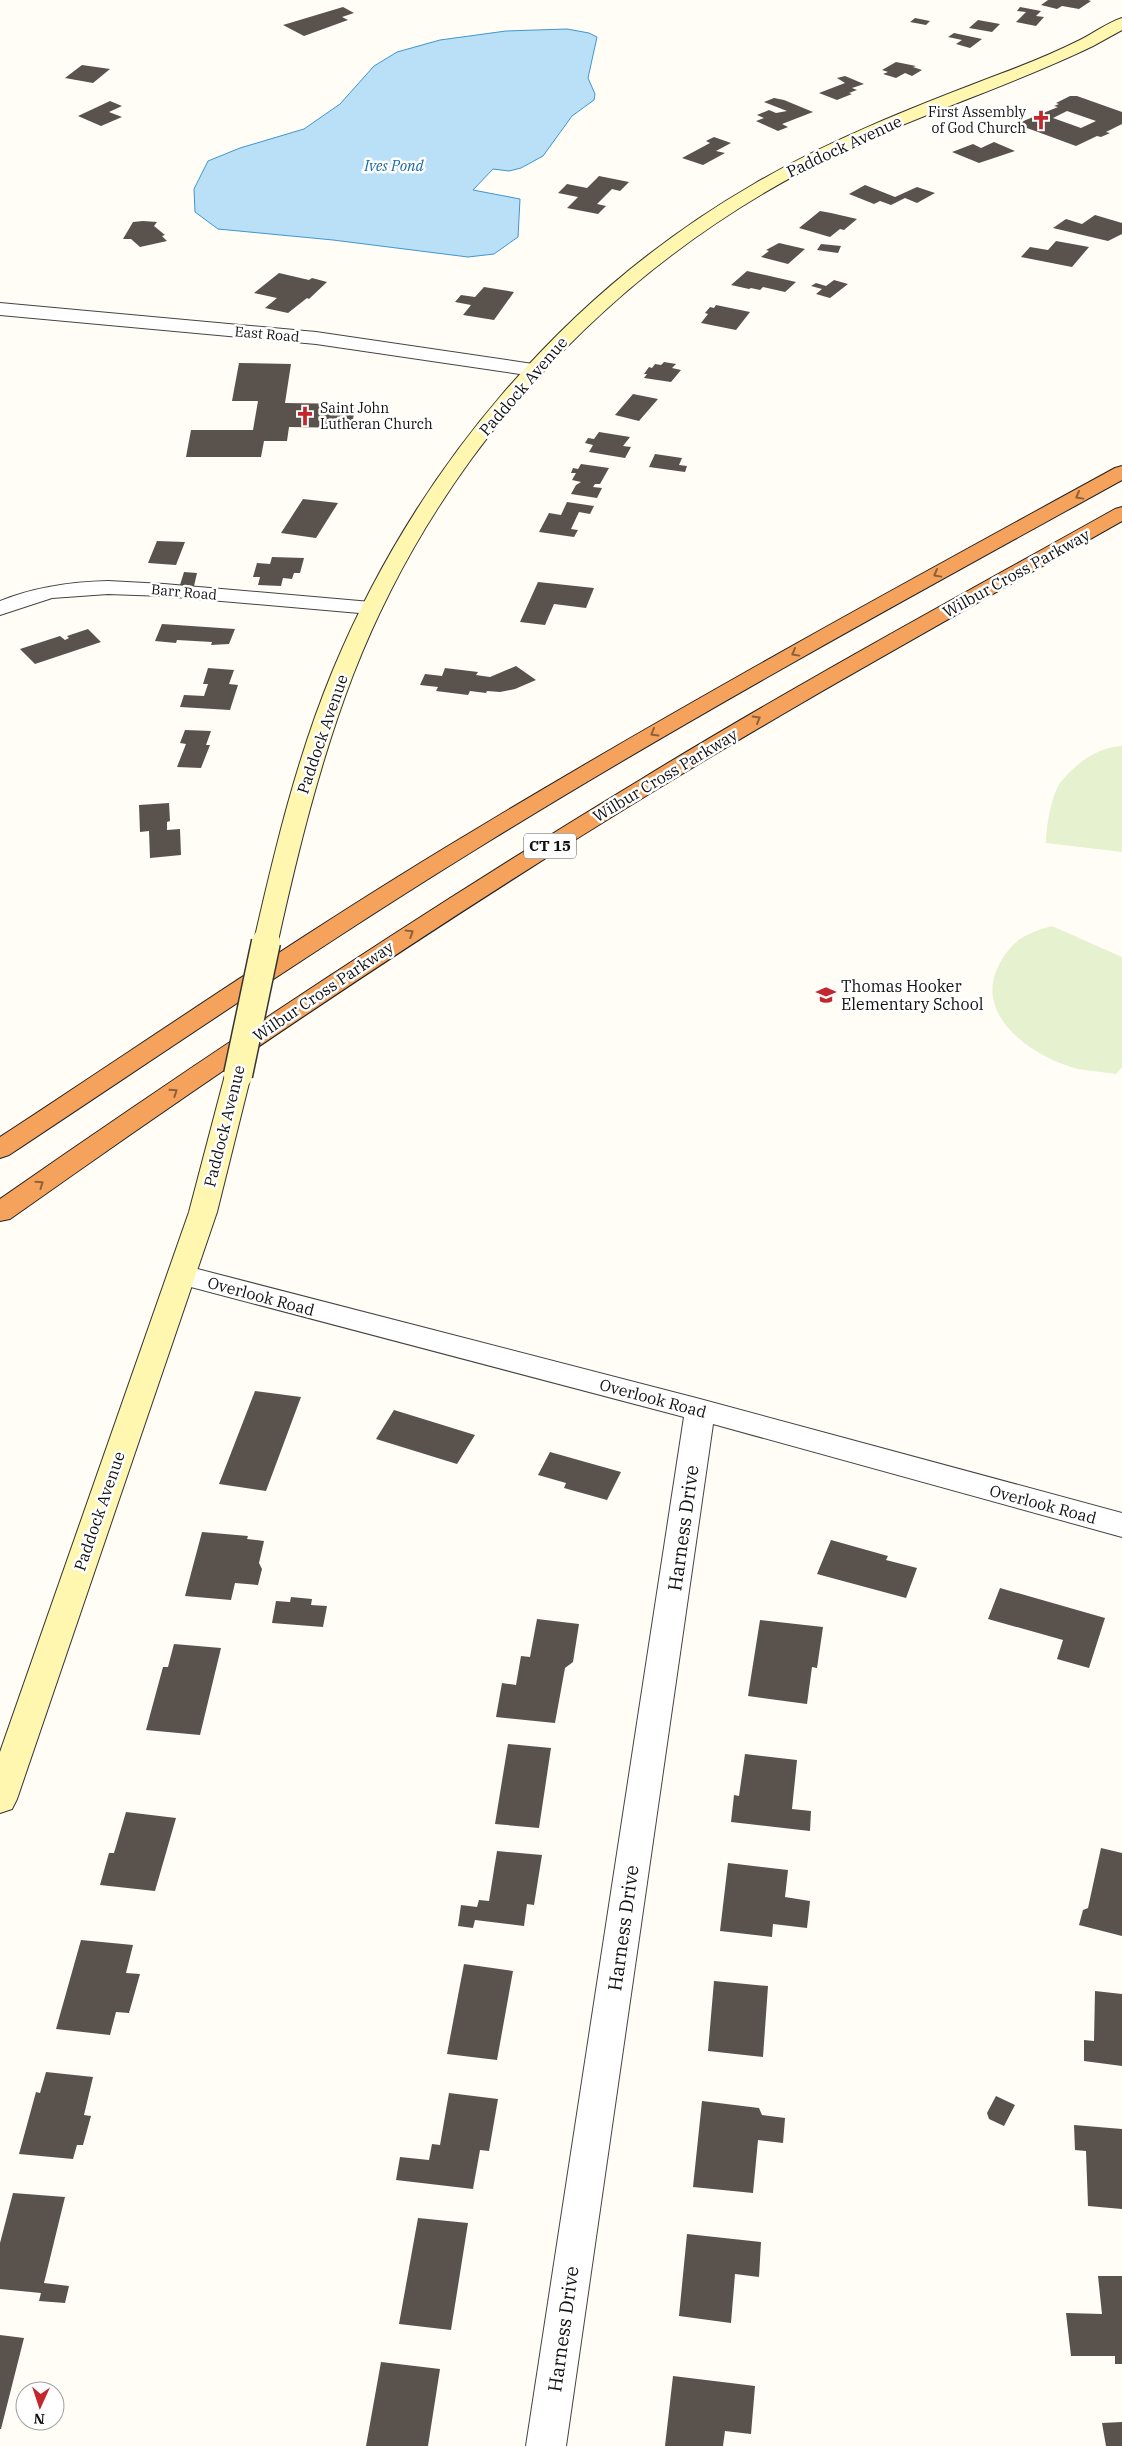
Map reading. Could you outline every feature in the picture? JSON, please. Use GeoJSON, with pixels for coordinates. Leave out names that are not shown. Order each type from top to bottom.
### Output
{"type":"FeatureCollection","features":[{"type":"Feature","properties":{"kind":"highway","name":"CT 15"},"geometry":{"type":"LineString","coordinates":[[0,1148],[371,905],[484,834],[755,674],[1122,472]]}},
{"type":"Feature","properties":{"kind":"highway","name":"Wilbur Cross Parkway"},"geometry":{"type":"LineString","coordinates":[[0,1212],[329,986],[599,815],[801,694],[1122,513]]}},
{"type":"Feature","properties":{"kind":"main road","name":"Paddock Avenue"},"geometry":{"type":"LineString","coordinates":[[0,1799],[182,1275],[214,1174],[238,1074],[287,844],[310,766],[342,674],[371,608],[407,542],[491,421],[533,370],[566,335],[609,296],[661,254],[744,197],[794,169],[855,139],[1068,52],[1122,23]]}},
{"type":"Feature","properties":{"kind":"street","name":"East Road"},"geometry":{"type":"LineString","coordinates":[[0,308],[316,338],[533,370]]}},
{"type":"Feature","properties":{"kind":"street","name":"Barr Road"},"geometry":{"type":"LineString","coordinates":[[0,609],[10,604],[63,590],[133,588],[371,608]]}},
{"type":"Feature","properties":{"kind":"street","name":"Overlook Road"},"geometry":{"type":"LineString","coordinates":[[182,1275],[700,1410],[1122,1525]]}},
{"type":"Feature","properties":{"kind":"street","name":"Harness Drive"},"geometry":{"type":"LineString","coordinates":[[546,2446],[700,1410]]}},
{"type":"Feature","properties":{"kind":"green space"},"geometry":{"type":"Polygon","coordinates":[[[1122,746],[1122,852],[1046,843],[1050,812],[1060,783],[1072,769],[1095,753],[1122,746]]]}},
{"type":"Feature","properties":{"kind":"green space"},"geometry":{"type":"Polygon","coordinates":[[[1052,926],[1122,957],[1122,1067],[1116,1074],[1078,1069],[1045,1056],[1028,1046],[1014,1034],[1002,1020],[994,1004],[992,987],[997,969],[1007,952],[1019,940],[1033,932],[1052,926]]]}},
{"type":"Feature","properties":{"kind":"water","name":"Ives Pond"},"geometry":{"type":"Polygon","coordinates":[[[567,29],[589,33],[597,37],[588,78],[595,94],[594,100],[572,116],[543,156],[521,168],[509,171],[493,169],[473,190],[520,199],[518,237],[494,254],[468,257],[333,240],[218,229],[195,212],[194,189],[208,161],[240,148],[304,129],[340,104],[374,66],[397,52],[440,40],[506,31],[567,29]]]}},
{"type":"Feature","properties":{"kind":"building"},"geometry":{"type":"Polygon","coordinates":[[[1048,0],[1091,1],[1079,9],[1062,6],[1057,9],[1041,5],[1048,0]]]}},
{"type":"Feature","properties":{"kind":"building"},"geometry":{"type":"Polygon","coordinates":[[[343,7],[354,13],[342,17],[348,20],[304,36],[283,25],[343,7]]]}},
{"type":"Feature","properties":{"kind":"building"},"geometry":{"type":"Polygon","coordinates":[[[1020,7],[1041,11],[1036,16],[1044,17],[1036,26],[1016,22],[1026,12],[1017,11],[1020,7]]]}},
{"type":"Feature","properties":{"kind":"building"},"geometry":{"type":"Polygon","coordinates":[[[915,18],[930,21],[926,25],[910,22],[915,18]]]}},
{"type":"Feature","properties":{"kind":"building"},"geometry":{"type":"Polygon","coordinates":[[[978,20],[1000,24],[992,32],[969,28],[978,20]]]}},
{"type":"Feature","properties":{"kind":"building"},"geometry":{"type":"Polygon","coordinates":[[[954,33],[982,39],[970,48],[956,44],[962,40],[948,37],[954,33]]]}},
{"type":"Feature","properties":{"kind":"building"},"geometry":{"type":"Polygon","coordinates":[[[896,62],[916,66],[913,67],[922,70],[912,76],[905,73],[896,78],[883,74],[888,72],[882,70],[896,62]]]}},
{"type":"Feature","properties":{"kind":"building"},"geometry":{"type":"Polygon","coordinates":[[[82,65],[110,69],[93,83],[65,78],[82,65]]]}},
{"type":"Feature","properties":{"kind":"building"},"geometry":{"type":"Polygon","coordinates":[[[845,76],[864,84],[852,88],[857,90],[837,100],[819,93],[845,83],[837,78],[845,76]]]}},
{"type":"Feature","properties":{"kind":"building","name":"First Assembly of God Church"},"geometry":{"type":"Polygon","coordinates":[[[1070,96],[1077,96],[1122,112],[1122,124],[1106,132],[1110,133],[1101,137],[1097,136],[1076,146],[1016,124],[1058,107],[1054,106],[1059,104],[1056,103],[1070,96]],[[1067,111],[1053,118],[1081,128],[1096,121],[1067,111]]]}},
{"type":"Feature","properties":{"kind":"building"},"geometry":{"type":"Polygon","coordinates":[[[774,98],[813,112],[782,124],[788,127],[778,131],[756,121],[764,118],[757,115],[769,110],[776,113],[787,111],[764,102],[774,98]]]}},
{"type":"Feature","properties":{"kind":"building"},"geometry":{"type":"Polygon","coordinates":[[[110,101],[122,106],[109,112],[122,117],[101,126],[78,116],[110,101]]]}},
{"type":"Feature","properties":{"kind":"building"},"geometry":{"type":"Polygon","coordinates":[[[714,137],[731,143],[716,151],[725,153],[703,165],[682,158],[710,143],[706,141],[714,137]]]}},
{"type":"Feature","properties":{"kind":"building"},"geometry":{"type":"Polygon","coordinates":[[[994,142],[1015,151],[979,163],[952,152],[973,144],[981,148],[994,142]]]}},
{"type":"Feature","properties":{"kind":"building"},"geometry":{"type":"Polygon","coordinates":[[[599,176],[629,182],[620,191],[612,189],[597,204],[606,206],[598,214],[567,208],[578,197],[558,193],[567,184],[587,188],[599,176]]]}},
{"type":"Feature","properties":{"kind":"building"},"geometry":{"type":"Polygon","coordinates":[[[865,185],[895,197],[917,187],[935,193],[917,203],[905,198],[891,205],[880,201],[874,204],[849,194],[865,185]]]}},
{"type":"Feature","properties":{"kind":"building"},"geometry":{"type":"Polygon","coordinates":[[[820,211],[857,219],[844,230],[840,229],[830,237],[799,228],[820,211]]]}},
{"type":"Feature","properties":{"kind":"building"},"geometry":{"type":"Polygon","coordinates":[[[1095,215],[1122,223],[1122,234],[1108,241],[1053,228],[1066,219],[1082,224],[1095,215]]]}},
{"type":"Feature","properties":{"kind":"building"},"geometry":{"type":"Polygon","coordinates":[[[133,222],[157,222],[154,226],[165,235],[162,236],[167,241],[140,247],[131,239],[123,239],[133,222]]]}},
{"type":"Feature","properties":{"kind":"building"},"geometry":{"type":"Polygon","coordinates":[[[1056,241],[1089,247],[1072,267],[1021,257],[1030,247],[1048,250],[1056,241]]]}},
{"type":"Feature","properties":{"kind":"building"},"geometry":{"type":"Polygon","coordinates":[[[779,243],[805,249],[788,264],[761,257],[769,251],[766,250],[779,243]]]}},
{"type":"Feature","properties":{"kind":"building"},"geometry":{"type":"Polygon","coordinates":[[[821,244],[841,246],[838,253],[817,250],[821,244]]]}},
{"type":"Feature","properties":{"kind":"building"},"geometry":{"type":"Polygon","coordinates":[[[747,271],[796,282],[785,292],[763,287],[760,290],[731,285],[747,271]]]}},
{"type":"Feature","properties":{"kind":"building"},"geometry":{"type":"Polygon","coordinates":[[[279,273],[327,282],[309,299],[307,298],[288,313],[265,308],[277,298],[254,293],[279,273]]]}},
{"type":"Feature","properties":{"kind":"building"},"geometry":{"type":"Polygon","coordinates":[[[834,280],[848,284],[830,298],[816,294],[822,289],[811,286],[816,283],[826,286],[834,280]]]}},
{"type":"Feature","properties":{"kind":"building"},"geometry":{"type":"Polygon","coordinates":[[[484,287],[514,292],[494,320],[463,315],[471,305],[455,302],[461,295],[475,297],[484,287]]]}},
{"type":"Feature","properties":{"kind":"building"},"geometry":{"type":"Polygon","coordinates":[[[716,305],[750,312],[736,330],[701,323],[708,314],[705,313],[710,307],[714,308],[716,305]]]}},
{"type":"Feature","properties":{"kind":"building"},"geometry":{"type":"Polygon","coordinates":[[[664,362],[676,364],[672,368],[681,370],[671,382],[644,378],[647,374],[644,374],[649,367],[652,368],[655,364],[661,365],[664,362]]]}},
{"type":"Feature","properties":{"kind":"building","name":"Saint John Lutheran Church"},"geometry":{"type":"Polygon","coordinates":[[[239,363],[291,364],[285,403],[355,404],[352,428],[289,427],[287,441],[264,441],[261,457],[186,457],[191,430],[253,430],[258,401],[232,401],[239,363]]]}},
{"type":"Feature","properties":{"kind":"building"},"geometry":{"type":"Polygon","coordinates":[[[633,394],[658,399],[639,421],[615,415],[633,394]]]}},
{"type":"Feature","properties":{"kind":"building"},"geometry":{"type":"Polygon","coordinates":[[[599,432],[630,437],[623,446],[631,447],[625,458],[589,452],[593,445],[585,443],[588,438],[594,439],[599,432]]]}},
{"type":"Feature","properties":{"kind":"building"},"geometry":{"type":"Polygon","coordinates":[[[655,454],[682,458],[679,465],[687,466],[685,472],[649,467],[655,454]]]}},
{"type":"Feature","properties":{"kind":"building"},"geometry":{"type":"Polygon","coordinates":[[[581,464],[609,468],[600,484],[595,484],[593,487],[602,488],[597,498],[571,494],[576,485],[581,482],[572,480],[576,473],[571,473],[573,468],[578,469],[581,464]]]}},
{"type":"Feature","properties":{"kind":"building"},"geometry":{"type":"Polygon","coordinates":[[[303,499],[338,503],[316,538],[281,533],[303,499]]]}},
{"type":"Feature","properties":{"kind":"building"},"geometry":{"type":"Polygon","coordinates":[[[567,502],[594,506],[590,514],[579,512],[571,529],[578,530],[574,537],[539,532],[549,513],[561,515],[567,502]]]}},
{"type":"Feature","properties":{"kind":"building"},"geometry":{"type":"Polygon","coordinates":[[[157,541],[185,542],[176,565],[148,563],[157,541]]]}},
{"type":"Feature","properties":{"kind":"building"},"geometry":{"type":"Polygon","coordinates":[[[272,557],[304,558],[300,573],[294,573],[292,579],[283,578],[281,586],[258,585],[260,577],[253,577],[257,563],[270,564],[272,557]]]}},
{"type":"Feature","properties":{"kind":"building"},"geometry":{"type":"Polygon","coordinates":[[[184,572],[197,573],[194,586],[180,585],[184,572]]]}},
{"type":"Feature","properties":{"kind":"building"},"geometry":{"type":"Polygon","coordinates":[[[538,582],[594,588],[586,608],[554,604],[545,625],[520,622],[538,582]]]}},
{"type":"Feature","properties":{"kind":"building"},"geometry":{"type":"Polygon","coordinates":[[[162,624],[235,629],[229,644],[211,645],[212,642],[177,640],[176,643],[155,641],[162,624]]]}},
{"type":"Feature","properties":{"kind":"building"},"geometry":{"type":"Polygon","coordinates":[[[88,629],[101,642],[35,664],[20,649],[60,636],[65,640],[69,638],[67,636],[88,629]]]}},
{"type":"Feature","properties":{"kind":"building"},"geometry":{"type":"Polygon","coordinates":[[[516,666],[536,680],[515,689],[500,692],[487,691],[486,693],[470,691],[468,695],[436,691],[438,687],[420,685],[425,674],[442,676],[445,668],[478,672],[476,675],[490,677],[516,666]]]}},
{"type":"Feature","properties":{"kind":"building"},"geometry":{"type":"Polygon","coordinates":[[[208,668],[234,670],[229,684],[238,685],[230,710],[180,707],[184,695],[204,696],[208,684],[203,684],[208,668]]]}},
{"type":"Feature","properties":{"kind":"building"},"geometry":{"type":"Polygon","coordinates":[[[185,730],[211,731],[206,745],[210,745],[201,768],[177,767],[186,744],[180,743],[185,730]]]}},
{"type":"Feature","properties":{"kind":"building"},"geometry":{"type":"Polygon","coordinates":[[[169,803],[170,821],[167,822],[167,830],[180,829],[181,855],[150,858],[149,831],[140,832],[139,805],[169,803]]]}},
{"type":"Feature","properties":{"kind":"building"},"geometry":{"type":"Polygon","coordinates":[[[255,1391],[301,1397],[266,1491],[219,1484],[255,1391]]]}},
{"type":"Feature","properties":{"kind":"building"},"geometry":{"type":"Polygon","coordinates":[[[394,1410],[475,1435],[457,1464],[376,1439],[394,1410]]]}},
{"type":"Feature","properties":{"kind":"building"},"geometry":{"type":"Polygon","coordinates":[[[550,1452],[621,1472],[607,1500],[564,1488],[566,1483],[538,1475],[550,1452]]]}},
{"type":"Feature","properties":{"kind":"building"},"geometry":{"type":"Polygon","coordinates":[[[202,1532],[248,1536],[247,1539],[264,1541],[259,1563],[262,1569],[258,1585],[235,1583],[231,1600],[185,1596],[202,1532]]]}},
{"type":"Feature","properties":{"kind":"building"},"geometry":{"type":"Polygon","coordinates":[[[831,1540],[888,1556],[886,1560],[917,1568],[906,1598],[817,1574],[831,1540]]]}},
{"type":"Feature","properties":{"kind":"building"},"geometry":{"type":"Polygon","coordinates":[[[1000,1588],[1105,1618],[1089,1668],[1057,1659],[1063,1640],[988,1619],[1000,1588]]]}},
{"type":"Feature","properties":{"kind":"building"},"geometry":{"type":"Polygon","coordinates":[[[291,1597],[312,1599],[311,1605],[327,1606],[323,1627],[272,1623],[276,1601],[290,1602],[291,1597]]]}},
{"type":"Feature","properties":{"kind":"building"},"geometry":{"type":"Polygon","coordinates":[[[537,1619],[579,1624],[573,1662],[565,1668],[555,1723],[496,1717],[502,1683],[516,1685],[521,1656],[530,1657],[537,1619]]]}},
{"type":"Feature","properties":{"kind":"building"},"geometry":{"type":"Polygon","coordinates":[[[760,1620],[823,1627],[817,1668],[812,1667],[807,1704],[748,1696],[760,1620]]]}},
{"type":"Feature","properties":{"kind":"building"},"geometry":{"type":"Polygon","coordinates":[[[174,1644],[221,1648],[200,1735],[146,1730],[163,1667],[168,1667],[174,1644]]]}},
{"type":"Feature","properties":{"kind":"building"},"geometry":{"type":"Polygon","coordinates":[[[508,1744],[551,1748],[539,1828],[495,1824],[508,1744]]]}},
{"type":"Feature","properties":{"kind":"building"},"geometry":{"type":"Polygon","coordinates":[[[745,1754],[797,1760],[792,1809],[811,1811],[810,1831],[731,1822],[734,1795],[739,1796],[745,1754]]]}},
{"type":"Feature","properties":{"kind":"building"},"geometry":{"type":"Polygon","coordinates":[[[126,1812],[176,1818],[155,1891],[100,1885],[109,1853],[114,1853],[126,1812]]]}},
{"type":"Feature","properties":{"kind":"building"},"geometry":{"type":"Polygon","coordinates":[[[1101,1848],[1122,1853],[1122,1936],[1079,1925],[1083,1910],[1088,1908],[1101,1848]]]}},
{"type":"Feature","properties":{"kind":"building"},"geometry":{"type":"Polygon","coordinates":[[[497,1851],[542,1855],[534,1905],[527,1904],[524,1926],[475,1920],[473,1928],[458,1926],[461,1905],[477,1907],[479,1900],[489,1901],[497,1851]]]}},
{"type":"Feature","properties":{"kind":"building"},"geometry":{"type":"Polygon","coordinates":[[[728,1863],[788,1870],[785,1897],[810,1901],[807,1928],[773,1924],[772,1937],[720,1931],[728,1863]]]}},
{"type":"Feature","properties":{"kind":"building"},"geometry":{"type":"Polygon","coordinates":[[[81,1940],[133,1945],[126,1973],[140,1974],[129,2013],[116,2012],[110,2035],[56,2029],[81,1940]]]}},
{"type":"Feature","properties":{"kind":"building"},"geometry":{"type":"Polygon","coordinates":[[[464,1964],[513,1971],[497,2060],[447,2054],[464,1964]]]}},
{"type":"Feature","properties":{"kind":"building"},"geometry":{"type":"Polygon","coordinates":[[[714,1981],[768,1986],[763,2057],[708,2051],[714,1981]]]}},
{"type":"Feature","properties":{"kind":"building"},"geometry":{"type":"Polygon","coordinates":[[[1095,1991],[1122,1994],[1122,2066],[1084,2061],[1084,2040],[1094,2041],[1095,1991]]]}},
{"type":"Feature","properties":{"kind":"building"},"geometry":{"type":"Polygon","coordinates":[[[46,2072],[93,2077],[84,2115],[91,2116],[83,2145],[77,2145],[73,2159],[19,2154],[36,2092],[40,2093],[46,2072]]]}},
{"type":"Feature","properties":{"kind":"building"},"geometry":{"type":"Polygon","coordinates":[[[449,2093],[498,2099],[489,2151],[480,2150],[473,2189],[396,2180],[400,2157],[429,2160],[432,2144],[440,2145],[449,2093]]]}},
{"type":"Feature","properties":{"kind":"building"},"geometry":{"type":"Polygon","coordinates":[[[996,2096],[1015,2105],[1004,2126],[989,2119],[987,2113],[996,2096]]]}},
{"type":"Feature","properties":{"kind":"building"},"geometry":{"type":"Polygon","coordinates":[[[702,2101],[759,2108],[762,2115],[785,2118],[783,2143],[758,2140],[753,2193],[693,2187],[702,2101]]]}},
{"type":"Feature","properties":{"kind":"building"},"geometry":{"type":"Polygon","coordinates":[[[1074,2125],[1122,2129],[1122,2209],[1088,2206],[1086,2151],[1075,2150],[1074,2125]]]}},
{"type":"Feature","properties":{"kind":"building"},"geometry":{"type":"Polygon","coordinates":[[[13,2193],[65,2197],[44,2283],[69,2286],[65,2303],[39,2301],[41,2293],[0,2289],[0,2243],[13,2193]]]}},
{"type":"Feature","properties":{"kind":"building"},"geometry":{"type":"Polygon","coordinates":[[[418,2218],[468,2223],[451,2330],[399,2324],[418,2218]]]}},
{"type":"Feature","properties":{"kind":"building"},"geometry":{"type":"Polygon","coordinates":[[[687,2234],[761,2242],[759,2277],[735,2274],[731,2323],[679,2316],[687,2234]]]}},
{"type":"Feature","properties":{"kind":"building"},"geometry":{"type":"Polygon","coordinates":[[[1098,2276],[1122,2276],[1122,2364],[1115,2364],[1115,2356],[1071,2356],[1066,2313],[1102,2314],[1098,2276]]]}},
{"type":"Feature","properties":{"kind":"building"},"geometry":{"type":"Polygon","coordinates":[[[0,2335],[24,2338],[1,2429],[0,2429],[0,2335]]]}},
{"type":"Feature","properties":{"kind":"building"},"geometry":{"type":"Polygon","coordinates":[[[381,2362],[440,2369],[428,2446],[366,2446],[381,2362]]]}},
{"type":"Feature","properties":{"kind":"building"},"geometry":{"type":"Polygon","coordinates":[[[673,2376],[755,2386],[751,2434],[725,2431],[723,2446],[665,2446],[673,2376]]]}},
{"type":"Feature","properties":{"kind":"building"},"geometry":{"type":"Polygon","coordinates":[[[1122,2422],[1122,2446],[1106,2446],[1102,2423],[1122,2422]]]}},
{"type":"Feature","properties":{"kind":"place","name":"First Assembly of God Church"},"geometry":{"type":"Point","coordinates":[1041,120]}},
{"type":"Feature","properties":{"kind":"place","name":"Saint John Lutheran Church"},"geometry":{"type":"Point","coordinates":[305,416]}},
{"type":"Feature","properties":{"kind":"place","name":"Thomas Hooker Elementary School"},"geometry":{"type":"Point","coordinates":[826,995]}}]}
